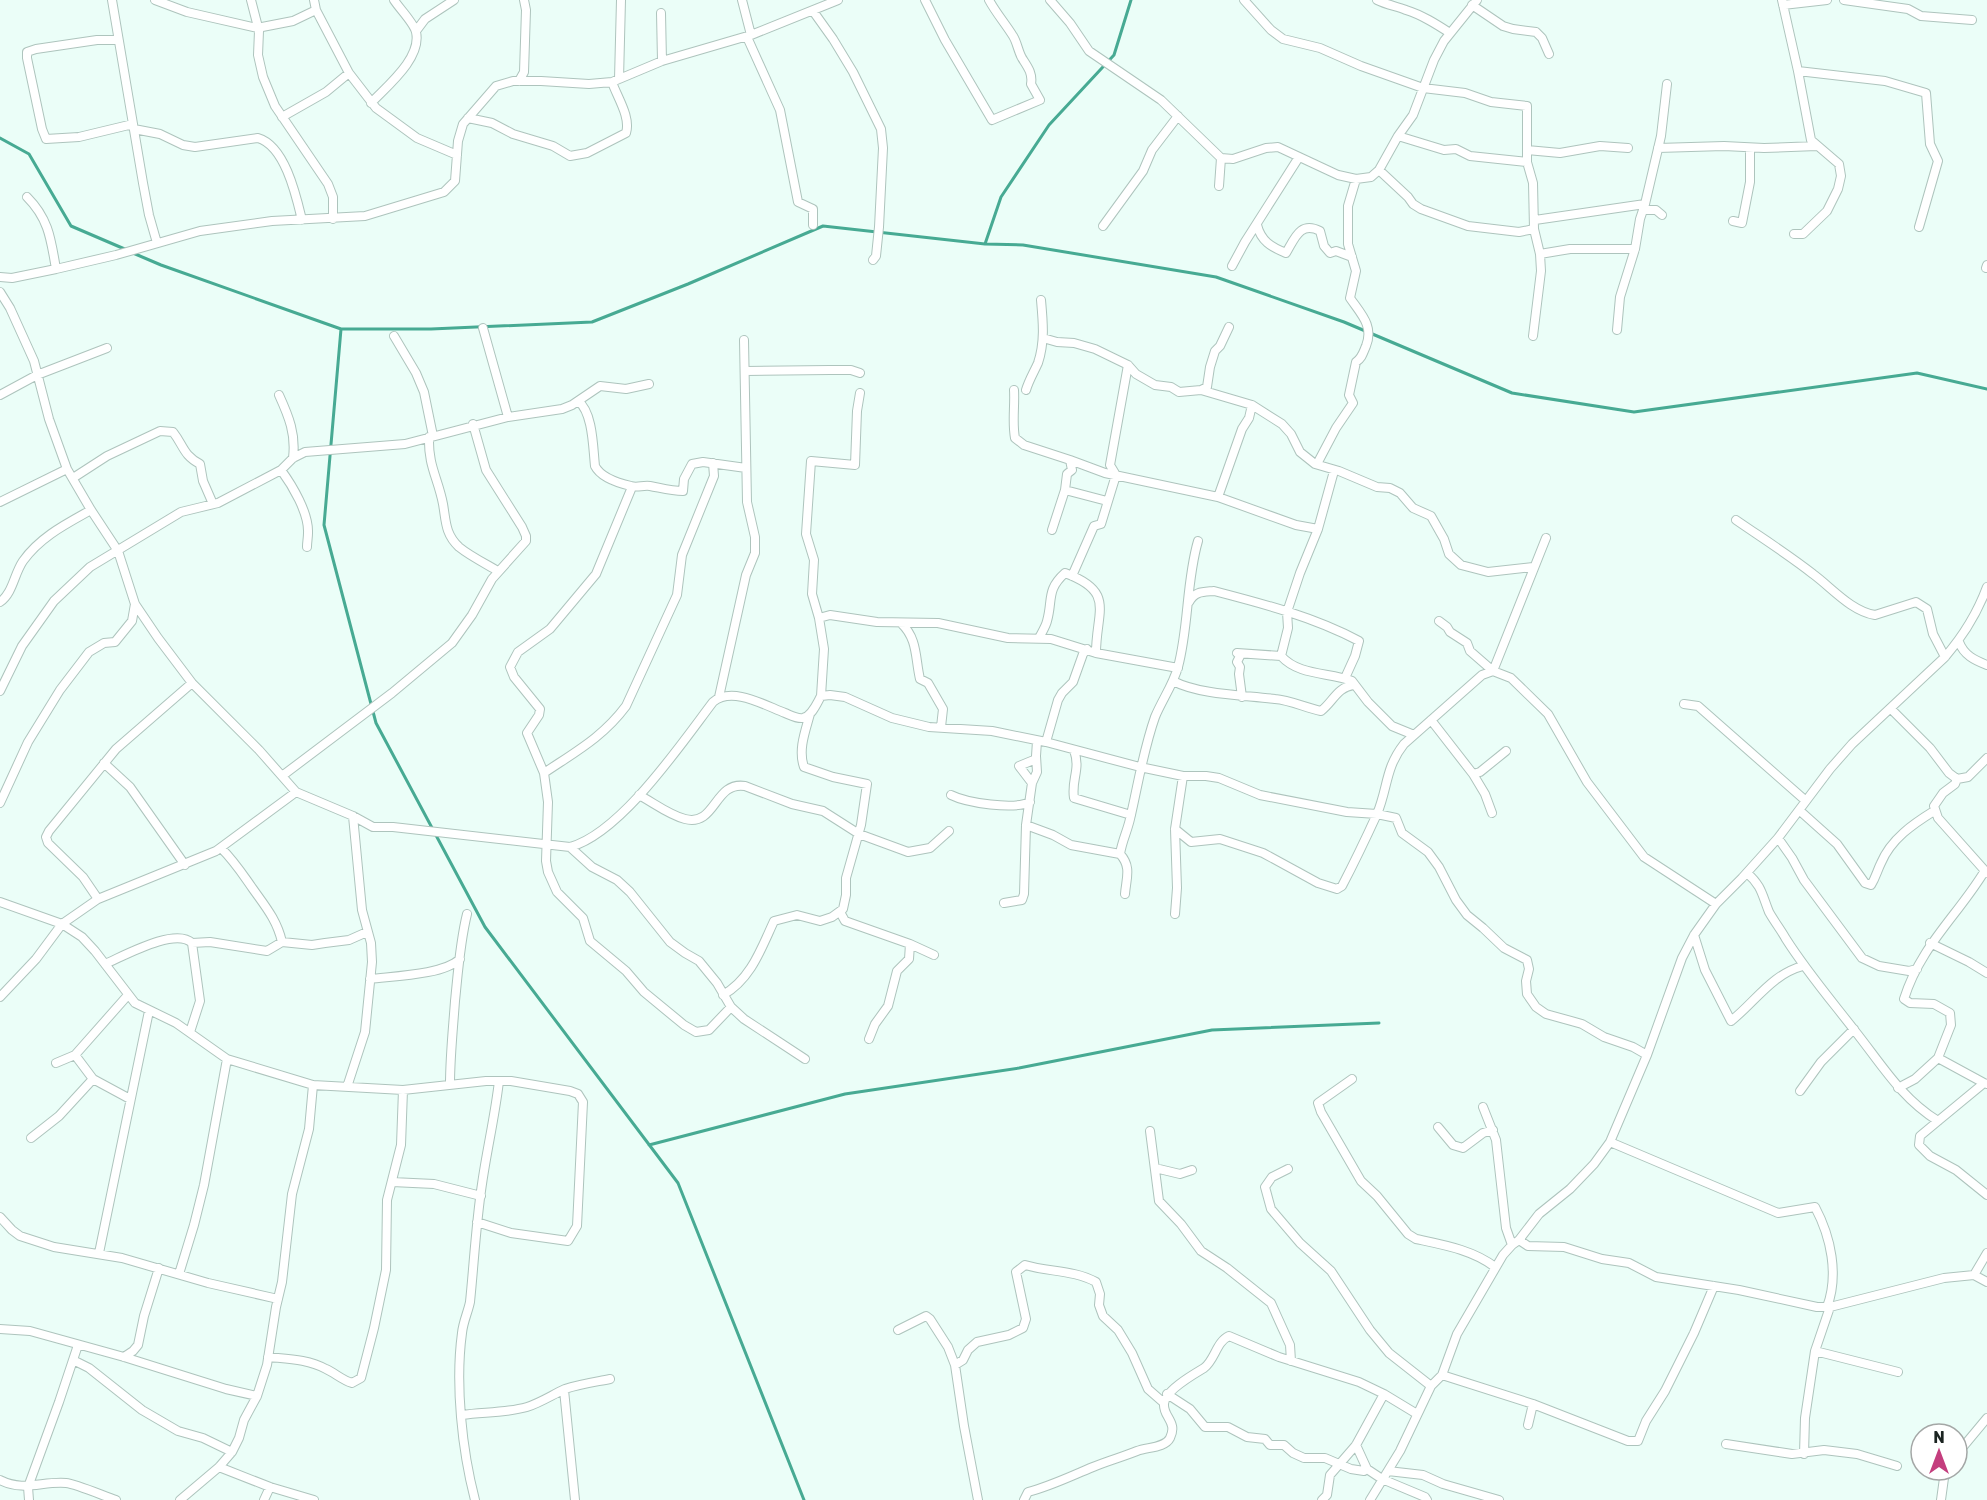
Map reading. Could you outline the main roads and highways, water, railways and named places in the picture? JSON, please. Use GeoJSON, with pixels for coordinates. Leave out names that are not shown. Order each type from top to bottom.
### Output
{"type":"FeatureCollection","features":[{"type":"Feature","properties":{"kind":"waterway"},"geometry":{"type":"LineString","coordinates":[[985,244],[1001,197],[1049,125],[1114,55],[1131,0]]}},
{"type":"Feature","properties":{"kind":"waterway"},"geometry":{"type":"LineString","coordinates":[[0,138],[29,154],[71,226],[127,250]]}},
{"type":"Feature","properties":{"kind":"waterway"},"geometry":{"type":"LineString","coordinates":[[133,253],[341,329],[431,329],[592,322],[823,226],[985,244],[1023,245],[1216,277],[1344,322],[1512,393],[1634,412],[1917,373],[1987,389]]}},
{"type":"Feature","properties":{"kind":"waterway"},"geometry":{"type":"LineString","coordinates":[[341,329],[324,525],[376,723],[485,927],[678,1183],[804,1500]]}},
{"type":"Feature","properties":{"kind":"waterway"},"geometry":{"type":"LineString","coordinates":[[649,1145],[845,1094],[1019,1068],[1212,1030],[1379,1023]]}}]}
